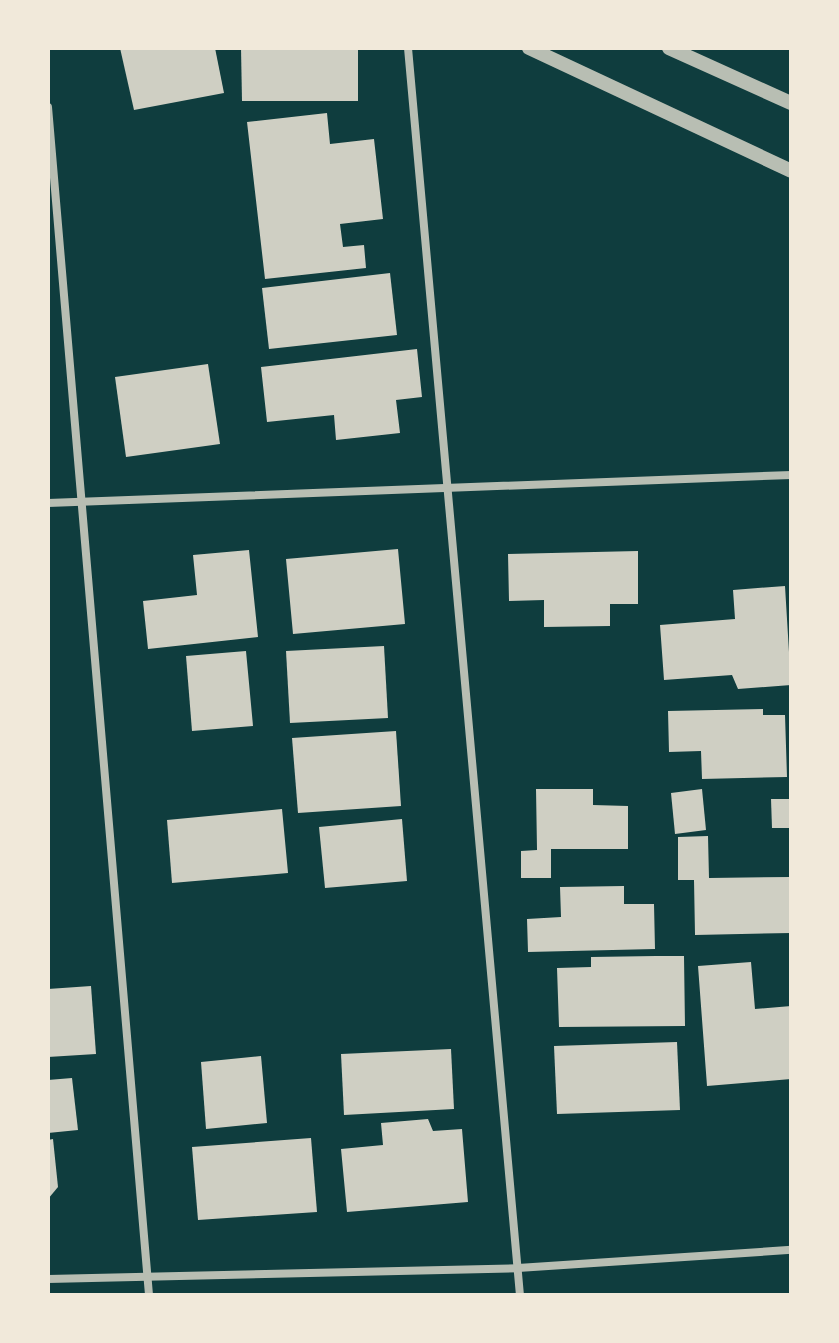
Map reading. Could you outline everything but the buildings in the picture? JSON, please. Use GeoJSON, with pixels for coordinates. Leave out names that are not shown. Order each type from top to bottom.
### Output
{"type":"FeatureCollection","features":[{"type":"Feature","properties":{"kind":"street"},"geometry":{"type":"LineString","coordinates":[[408,48],[450,486],[520,1295]]}},
{"type":"Feature","properties":{"kind":"street"},"geometry":{"type":"LineString","coordinates":[[529,48],[791,171]]}},
{"type":"Feature","properties":{"kind":"street"},"geometry":{"type":"LineString","coordinates":[[669,48],[791,103]]}},
{"type":"Feature","properties":{"kind":"street"},"geometry":{"type":"LineString","coordinates":[[48,107],[77,502],[149,1295]]}},
{"type":"Feature","properties":{"kind":"street"},"geometry":{"type":"LineString","coordinates":[[48,503],[791,475]]}},
{"type":"Feature","properties":{"kind":"street"},"geometry":{"type":"LineString","coordinates":[[48,1279],[147,1271],[518,1268],[791,1250]]}}]}
